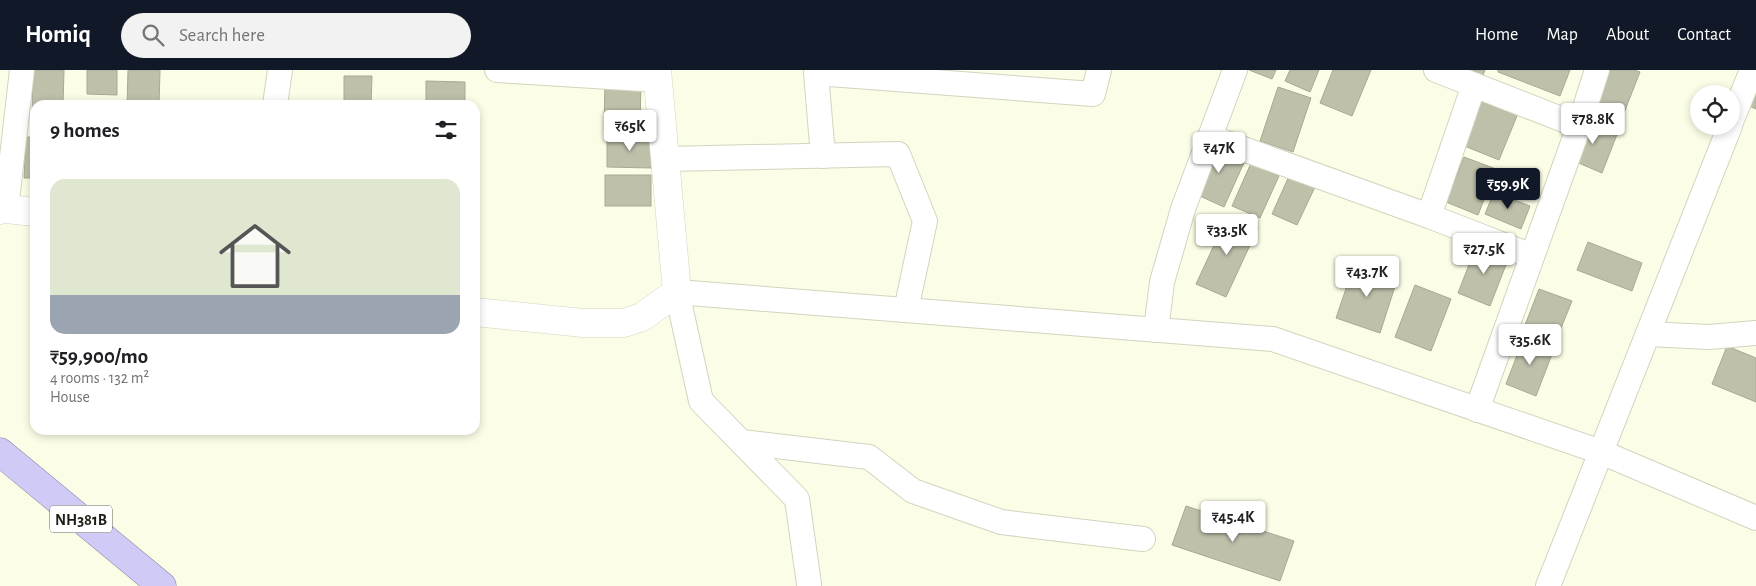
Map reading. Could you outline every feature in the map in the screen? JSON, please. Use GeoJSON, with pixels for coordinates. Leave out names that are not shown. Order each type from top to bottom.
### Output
{"type":"FeatureCollection","features":[{"type":"Feature","properties":{"kind":"highway","name":"NH381B"},"geometry":{"type":"LineString","coordinates":[[0,452],[162,586]]}},
{"type":"Feature","properties":{"kind":"street"},"geometry":{"type":"LineString","coordinates":[[22,70],[3,210],[30,212]]}},
{"type":"Feature","properties":{"kind":"street"},"geometry":{"type":"LineString","coordinates":[[276,100],[280,70]]}},
{"type":"Feature","properties":{"kind":"street"},"geometry":{"type":"LineString","coordinates":[[497,70],[657,75],[677,292],[701,401],[797,498],[809,584]]}},
{"type":"Feature","properties":{"kind":"street"},"geometry":{"type":"LineString","coordinates":[[823,156],[816,72],[1093,94],[1099,70]]}},
{"type":"Feature","properties":{"kind":"street"},"geometry":{"type":"LineString","coordinates":[[1156,330],[1162,282],[1183,209],[1235,70]]}},
{"type":"Feature","properties":{"kind":"street"},"geometry":{"type":"LineString","coordinates":[[1436,70],[1579,126]]}},
{"type":"Feature","properties":{"kind":"street"},"geometry":{"type":"LineString","coordinates":[[1477,410],[1579,126],[1597,70]]}},
{"type":"Feature","properties":{"kind":"street"},"geometry":{"type":"LineString","coordinates":[[1740,100],[1752,70]]}},
{"type":"Feature","properties":{"kind":"street"},"geometry":{"type":"LineString","coordinates":[[1429,216],[1474,85]]}},
{"type":"Feature","properties":{"kind":"street"},"geometry":{"type":"LineString","coordinates":[[1548,586],[1726,135]]}},
{"type":"Feature","properties":{"kind":"street"},"geometry":{"type":"LineString","coordinates":[[1210,137],[1429,216],[1532,256]]}},
{"type":"Feature","properties":{"kind":"street"},"geometry":{"type":"LineString","coordinates":[[665,159],[898,154],[925,221],[906,310]]}},
{"type":"Feature","properties":{"kind":"street"},"geometry":{"type":"LineString","coordinates":[[480,313],[583,323],[624,323],[642,317],[677,292],[1274,340],[1601,452],[1756,518]]}},
{"type":"Feature","properties":{"kind":"street"},"geometry":{"type":"LineString","coordinates":[[1648,334],[1709,337],[1756,333]]}},
{"type":"Feature","properties":{"kind":"street"},"geometry":{"type":"LineString","coordinates":[[742,442],[869,457],[913,492],[1001,522],[1143,539]]}},
{"type":"Feature","properties":{"kind":"building"},"geometry":{"type":"Polygon","coordinates":[[[33,70],[64,70],[63,100],[32,100],[33,70]]]}},
{"type":"Feature","properties":{"kind":"building"},"geometry":{"type":"Polygon","coordinates":[[[87,70],[117,70],[117,95],[87,94],[87,70]]]}},
{"type":"Feature","properties":{"kind":"building"},"geometry":{"type":"Polygon","coordinates":[[[128,70],[160,70],[159,100],[127,100],[128,70]]]}},
{"type":"Feature","properties":{"kind":"building"},"geometry":{"type":"Polygon","coordinates":[[[1249,70],[1276,70],[1272,79],[1249,70]]]}},
{"type":"Feature","properties":{"kind":"building"},"geometry":{"type":"Polygon","coordinates":[[[1290,70],[1319,70],[1310,92],[1285,81],[1290,70]]]}},
{"type":"Feature","properties":{"kind":"building"},"geometry":{"type":"Polygon","coordinates":[[[1333,70],[1371,70],[1352,116],[1320,103],[1333,70]]]}},
{"type":"Feature","properties":{"kind":"building"},"geometry":{"type":"Polygon","coordinates":[[[1469,70],[1485,70],[1483,75],[1469,70]]]}},
{"type":"Feature","properties":{"kind":"building"},"geometry":{"type":"Polygon","coordinates":[[[1498,70],[1570,70],[1560,96],[1498,72],[1498,70]]]}},
{"type":"Feature","properties":{"kind":"building"},"geometry":{"type":"Polygon","coordinates":[[[1603,70],[1634,70],[1640,72],[1620,123],[1587,111],[1603,70]]]}},
{"type":"Feature","properties":{"kind":"building"},"geometry":{"type":"Polygon","coordinates":[[[344,76],[372,76],[371,100],[344,100],[344,76]]]}},
{"type":"Feature","properties":{"kind":"building"},"geometry":{"type":"Polygon","coordinates":[[[605,79],[641,80],[640,130],[604,130],[605,79]]]}},
{"type":"Feature","properties":{"kind":"building"},"geometry":{"type":"Polygon","coordinates":[[[426,81],[465,82],[465,100],[426,100],[426,81]]]}},
{"type":"Feature","properties":{"kind":"building"},"geometry":{"type":"Polygon","coordinates":[[[1756,86],[1756,109],[1747,105],[1756,86]]]}},
{"type":"Feature","properties":{"kind":"building"},"geometry":{"type":"Polygon","coordinates":[[[1278,87],[1311,98],[1293,152],[1260,141],[1278,87]]]}},
{"type":"Feature","properties":{"kind":"building"},"geometry":{"type":"Polygon","coordinates":[[[1481,96],[1519,111],[1499,160],[1462,145],[1481,96]]]}},
{"type":"Feature","properties":{"kind":"building"},"geometry":{"type":"Polygon","coordinates":[[[1583,118],[1618,132],[1602,173],[1567,158],[1583,118]]]}},
{"type":"Feature","properties":{"kind":"building"},"geometry":{"type":"Polygon","coordinates":[[[607,136],[652,136],[652,168],[607,167],[607,136]]]}},
{"type":"Feature","properties":{"kind":"building"},"geometry":{"type":"Polygon","coordinates":[[[26,137],[30,137],[30,178],[24,178],[26,137]]]}},
{"type":"Feature","properties":{"kind":"building"},"geometry":{"type":"Polygon","coordinates":[[[1215,140],[1247,156],[1224,207],[1191,192],[1215,140]]]}},
{"type":"Feature","properties":{"kind":"building"},"geometry":{"type":"Polygon","coordinates":[[[1464,157],[1496,169],[1478,215],[1446,202],[1464,157]]]}},
{"type":"Feature","properties":{"kind":"building"},"geometry":{"type":"Polygon","coordinates":[[[1251,163],[1279,176],[1260,218],[1232,206],[1251,163]]]}},
{"type":"Feature","properties":{"kind":"building"},"geometry":{"type":"Polygon","coordinates":[[[605,175],[651,175],[651,206],[605,206],[605,175]]]}},
{"type":"Feature","properties":{"kind":"building"},"geometry":{"type":"Polygon","coordinates":[[[1289,176],[1315,187],[1297,225],[1272,214],[1289,176]]]}},
{"type":"Feature","properties":{"kind":"building"},"geometry":{"type":"Polygon","coordinates":[[[1494,192],[1530,206],[1521,229],[1485,214],[1494,192]]]}},
{"type":"Feature","properties":{"kind":"building"},"geometry":{"type":"Polygon","coordinates":[[[1228,215],[1258,228],[1226,297],[1196,284],[1228,215]]]}},
{"type":"Feature","properties":{"kind":"building"},"geometry":{"type":"Polygon","coordinates":[[[1588,242],[1642,263],[1632,291],[1577,270],[1588,242]]]}},
{"type":"Feature","properties":{"kind":"building"},"geometry":{"type":"Polygon","coordinates":[[[1477,244],[1509,257],[1490,306],[1458,293],[1477,244]]]}},
{"type":"Feature","properties":{"kind":"building"},"geometry":{"type":"Polygon","coordinates":[[[1355,262],[1398,277],[1380,333],[1336,318],[1355,262]]]}},
{"type":"Feature","properties":{"kind":"building"},"geometry":{"type":"Polygon","coordinates":[[[1415,285],[1451,299],[1431,351],[1395,337],[1415,285]]]}},
{"type":"Feature","properties":{"kind":"building"},"geometry":{"type":"Polygon","coordinates":[[[1539,289],[1572,301],[1557,338],[1525,325],[1539,289]]]}},
{"type":"Feature","properties":{"kind":"building"},"geometry":{"type":"Polygon","coordinates":[[[1524,337],[1554,349],[1536,396],[1506,384],[1524,337]]]}},
{"type":"Feature","properties":{"kind":"building"},"geometry":{"type":"Polygon","coordinates":[[[1727,346],[1756,358],[1756,402],[1712,384],[1727,346]]]}},
{"type":"Feature","properties":{"kind":"building"},"geometry":{"type":"Polygon","coordinates":[[[1186,506],[1294,541],[1280,581],[1172,545],[1186,506]]]}}]}
